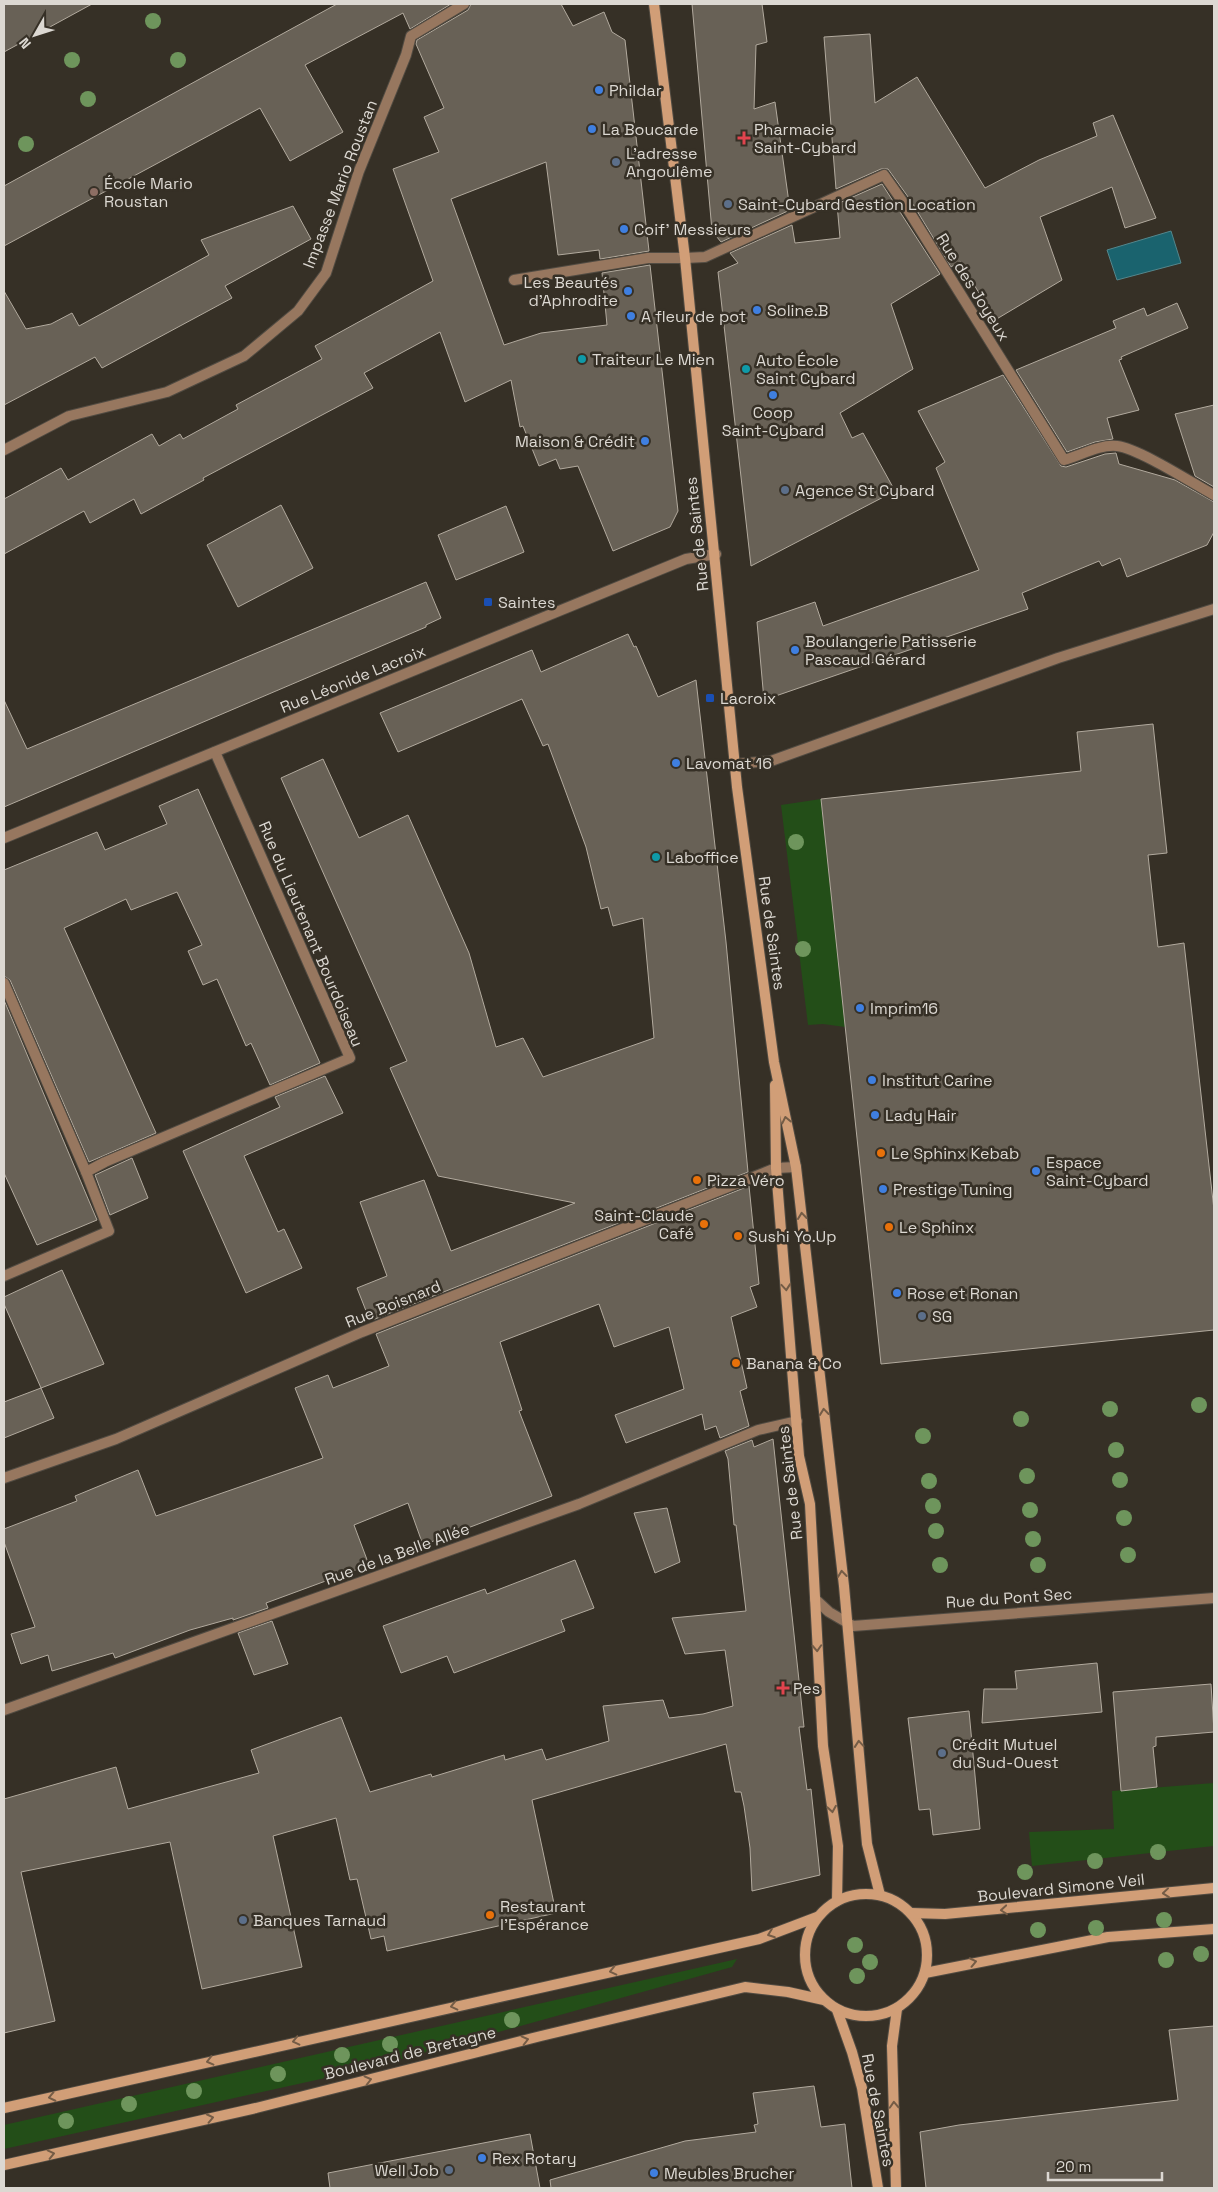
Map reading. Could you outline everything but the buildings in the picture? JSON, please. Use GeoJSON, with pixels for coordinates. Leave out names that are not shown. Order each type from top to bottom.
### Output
{"type":"FeatureCollection","features":[{"type":"Feature","properties":{"kind":"main road","name":"Rue de Saintes"},"geometry":{"type":"LineString","coordinates":[[654,4],[685,258],[716,554],[735,764],[774,1062],[796,1167],[847,1622],[867,1844],[880,1895]]}},
{"type":"Feature","properties":{"kind":"main road","name":"Rue de Saintes"},"geometry":{"type":"LineString","coordinates":[[774,1062],[776,1168],[799,1456],[810,1504],[823,1746],[838,1846],[837,1901]]}},
{"type":"Feature","properties":{"kind":"main road","name":"Boulevard Simone Veil"},"geometry":{"type":"LineString","coordinates":[[911,1913],[955,1914],[1214,1888]]}},
{"type":"Feature","properties":{"kind":"main road"},"geometry":{"type":"LineString","coordinates":[[866,1893],[880,1895],[897,1902],[911,1913],[920,1926],[926,1941],[928,1957],[925,1973],[914,1994],[897,2009],[877,2016],[856,2016],[837,2010],[824,2000],[812,1986],[806,1969],[804,1951],[808,1934],[817,1918],[837,1901],[851,1895],[866,1893]]}},
{"type":"Feature","properties":{"kind":"main road","name":"Boulevard de Bretagne"},"geometry":{"type":"LineString","coordinates":[[4,2108],[759,1939],[817,1918]]}},
{"type":"Feature","properties":{"kind":"main road"},"geometry":{"type":"LineString","coordinates":[[925,1973],[1108,1937],[1214,1929]]}},
{"type":"Feature","properties":{"kind":"main road","name":"Boulevard de Bretagne"},"geometry":{"type":"LineString","coordinates":[[4,2165],[256,2108],[745,1987],[788,1992],[824,2000]]}},
{"type":"Feature","properties":{"kind":"main road","name":"Rue de Saintes"},"geometry":{"type":"LineString","coordinates":[[896,2188],[892,2046],[897,2009]]}},
{"type":"Feature","properties":{"kind":"main road","name":"Rue de Saintes"},"geometry":{"type":"LineString","coordinates":[[837,2010],[862,2088],[878,2188]]}},
{"type":"Feature","properties":{"kind":"street","name":"Impasse Mario Roustan"},"geometry":{"type":"LineString","coordinates":[[4,450],[68,416],[167,392],[244,356],[298,311],[326,273],[359,171],[406,55],[411,36],[464,4]]}},
{"type":"Feature","properties":{"kind":"street","name":"Rue des Joyeux"},"geometry":{"type":"LineString","coordinates":[[685,258],[705,257],[884,175],[905,205],[1064,460],[1117,446],[1142,456],[1214,495]]}},
{"type":"Feature","properties":{"kind":"street"},"geometry":{"type":"LineString","coordinates":[[514,280],[648,258],[685,258]]}},
{"type":"Feature","properties":{"kind":"street","name":"Rue Léonide Lacroix"},"geometry":{"type":"LineString","coordinates":[[4,838],[686,558],[716,554]]}},
{"type":"Feature","properties":{"kind":"street"},"geometry":{"type":"LineString","coordinates":[[735,764],[771,761],[1058,658],[1214,609]]}},
{"type":"Feature","properties":{"kind":"street","name":"Rue du Lieutenant Bourdoiseau"},"geometry":{"type":"LineString","coordinates":[[86,1172],[350,1058],[216,752]]}},
{"type":"Feature","properties":{"kind":"street"},"geometry":{"type":"LineString","coordinates":[[4,983],[86,1172],[109,1231],[4,1276]]}},
{"type":"Feature","properties":{"kind":"street","name":"Rue Boisnard"},"geometry":{"type":"LineString","coordinates":[[4,1478],[116,1438],[362,1332],[776,1168],[796,1167]]}},
{"type":"Feature","properties":{"kind":"street","name":"Rue de la Belle Allée"},"geometry":{"type":"LineString","coordinates":[[4,1710],[579,1504],[758,1430],[797,1421]]}},
{"type":"Feature","properties":{"kind":"street","name":"Rue du Pont Sec"},"geometry":{"type":"LineString","coordinates":[[815,1599],[829,1612],[853,1626],[1214,1598]]}},
{"type":"Feature","properties":{"kind":"green space"},"geometry":{"type":"Polygon","coordinates":[[[821,799],[845,1027],[823,1024],[808,1025],[781,805],[821,799]]]}},
{"type":"Feature","properties":{"kind":"green space"},"geometry":{"type":"Polygon","coordinates":[[[1214,1783],[1214,1846],[1032,1866],[1029,1832],[1114,1829],[1112,1791],[1214,1783]]]}},
{"type":"Feature","properties":{"kind":"green space"},"geometry":{"type":"Polygon","coordinates":[[[737,1959],[732,1967],[366,2069],[4,2149],[4,2125],[737,1959]]]}},
{"type":"Feature","properties":{"kind":"water"},"geometry":{"type":"Polygon","coordinates":[[[1171,231],[1181,263],[1117,280],[1107,250],[1171,231]]]}},
{"type":"Feature","properties":{"kind":"place","name":"Phildar"},"geometry":{"type":"Point","coordinates":[599,90]}},
{"type":"Feature","properties":{"kind":"place","name":"La Boucarde"},"geometry":{"type":"Point","coordinates":[592,129]}},
{"type":"Feature","properties":{"kind":"place","name":"Pharmacie Saint-Cybard"},"geometry":{"type":"Point","coordinates":[744,138]}},
{"type":"Feature","properties":{"kind":"place","name":"L'adresse Angoulême"},"geometry":{"type":"Point","coordinates":[616,162]}},
{"type":"Feature","properties":{"kind":"place","name":"École Mario Roustan"},"geometry":{"type":"Point","coordinates":[94,192]}},
{"type":"Feature","properties":{"kind":"place","name":"Saint-Cybard Gestion Location"},"geometry":{"type":"Point","coordinates":[728,204]}},
{"type":"Feature","properties":{"kind":"place","name":"Coif' Messieurs"},"geometry":{"type":"Point","coordinates":[624,229]}},
{"type":"Feature","properties":{"kind":"place","name":"Les Beautés d'Aphrodite"},"geometry":{"type":"Point","coordinates":[628,291]}},
{"type":"Feature","properties":{"kind":"place","name":"Soline.B"},"geometry":{"type":"Point","coordinates":[757,310]}},
{"type":"Feature","properties":{"kind":"place","name":"A fleur de pot"},"geometry":{"type":"Point","coordinates":[631,316]}},
{"type":"Feature","properties":{"kind":"place","name":"Traiteur Le Mien"},"geometry":{"type":"Point","coordinates":[582,359]}},
{"type":"Feature","properties":{"kind":"place","name":"Auto École Saint Cybard"},"geometry":{"type":"Point","coordinates":[746,369]}},
{"type":"Feature","properties":{"kind":"place","name":"Coop Saint-Cybard"},"geometry":{"type":"Point","coordinates":[773,395]}},
{"type":"Feature","properties":{"kind":"place","name":"Maison & Crédit"},"geometry":{"type":"Point","coordinates":[645,441]}},
{"type":"Feature","properties":{"kind":"place","name":"Agence St Cybard"},"geometry":{"type":"Point","coordinates":[785,490]}},
{"type":"Feature","properties":{"kind":"place","name":"Saintes"},"geometry":{"type":"Point","coordinates":[488,602]}},
{"type":"Feature","properties":{"kind":"place","name":"Boulangerie Patisserie Pascaud Gérard"},"geometry":{"type":"Point","coordinates":[795,650]}},
{"type":"Feature","properties":{"kind":"place","name":"Lacroix"},"geometry":{"type":"Point","coordinates":[710,698]}},
{"type":"Feature","properties":{"kind":"place","name":"Lavomat 16"},"geometry":{"type":"Point","coordinates":[676,763]}},
{"type":"Feature","properties":{"kind":"place","name":"Laboffice"},"geometry":{"type":"Point","coordinates":[656,857]}},
{"type":"Feature","properties":{"kind":"place","name":"Imprim16"},"geometry":{"type":"Point","coordinates":[860,1008]}},
{"type":"Feature","properties":{"kind":"place","name":"Institut Carine"},"geometry":{"type":"Point","coordinates":[872,1080]}},
{"type":"Feature","properties":{"kind":"place","name":"Lady Hair"},"geometry":{"type":"Point","coordinates":[875,1115]}},
{"type":"Feature","properties":{"kind":"place","name":"Le Sphinx Kebab"},"geometry":{"type":"Point","coordinates":[881,1153]}},
{"type":"Feature","properties":{"kind":"place","name":"Espace Saint-Cybard"},"geometry":{"type":"Point","coordinates":[1036,1171]}},
{"type":"Feature","properties":{"kind":"place","name":"Pizza Véro"},"geometry":{"type":"Point","coordinates":[697,1180]}},
{"type":"Feature","properties":{"kind":"place","name":"Prestige Tuning"},"geometry":{"type":"Point","coordinates":[883,1189]}},
{"type":"Feature","properties":{"kind":"place","name":"Saint-Claude Café"},"geometry":{"type":"Point","coordinates":[704,1224]}},
{"type":"Feature","properties":{"kind":"place","name":"Le Sphinx"},"geometry":{"type":"Point","coordinates":[889,1227]}},
{"type":"Feature","properties":{"kind":"place","name":"Sushi Yo.Up"},"geometry":{"type":"Point","coordinates":[738,1236]}},
{"type":"Feature","properties":{"kind":"place","name":"Rose et Ronan"},"geometry":{"type":"Point","coordinates":[897,1293]}},
{"type":"Feature","properties":{"kind":"place","name":"SG"},"geometry":{"type":"Point","coordinates":[922,1316]}},
{"type":"Feature","properties":{"kind":"place","name":"Banana & Co"},"geometry":{"type":"Point","coordinates":[736,1363]}},
{"type":"Feature","properties":{"kind":"place","name":"Pes"},"geometry":{"type":"Point","coordinates":[783,1688]}},
{"type":"Feature","properties":{"kind":"place","name":"Crédit Mutuel du Sud-Ouest"},"geometry":{"type":"Point","coordinates":[942,1753]}},
{"type":"Feature","properties":{"kind":"place","name":"Restaurant l'Espérance"},"geometry":{"type":"Point","coordinates":[490,1915]}},
{"type":"Feature","properties":{"kind":"place","name":"Banques Tarnaud"},"geometry":{"type":"Point","coordinates":[243,1920]}},
{"type":"Feature","properties":{"kind":"place","name":"Rex Rotary"},"geometry":{"type":"Point","coordinates":[482,2158]}},
{"type":"Feature","properties":{"kind":"place","name":"Well Job"},"geometry":{"type":"Point","coordinates":[449,2170]}},
{"type":"Feature","properties":{"kind":"place","name":"Meubles Brucher"},"geometry":{"type":"Point","coordinates":[654,2173]}}]}
